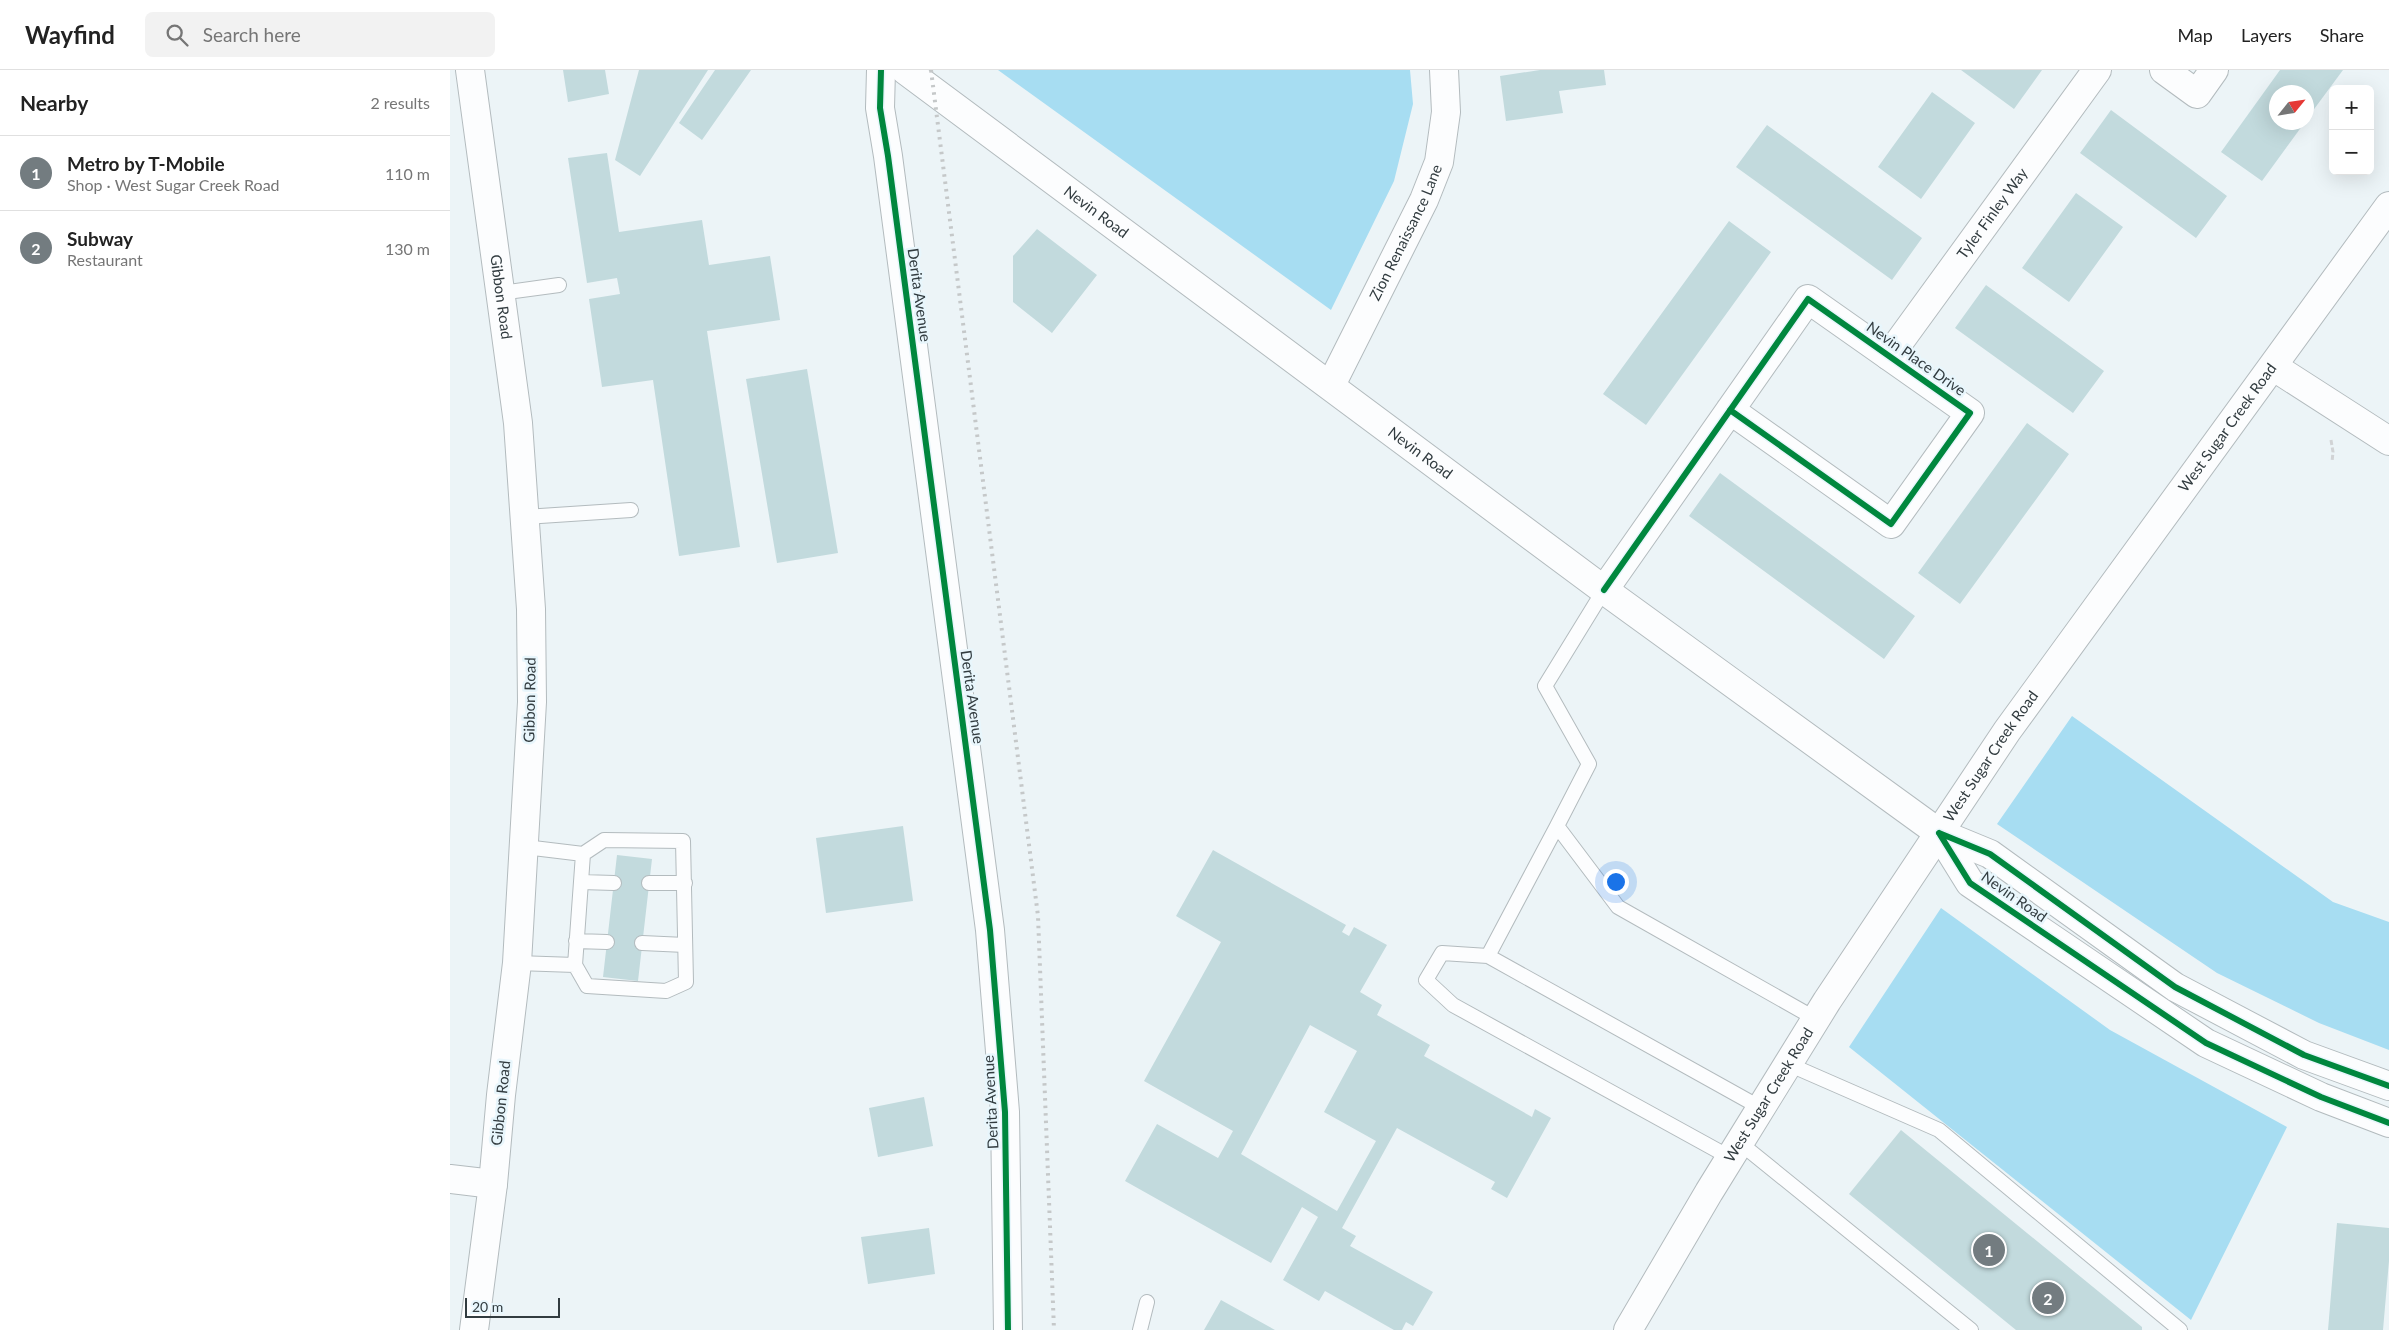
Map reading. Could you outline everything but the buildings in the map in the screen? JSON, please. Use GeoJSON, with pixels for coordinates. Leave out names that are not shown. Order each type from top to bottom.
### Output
{"type":"FeatureCollection","features":[{"type":"Feature","properties":{"kind":"main road","name":"Gibbon Road"},"geometry":{"type":"LineString","coordinates":[[470,70],[518,423],[531,609],[532,702],[517,963],[501,1095],[493,1184],[474,1330]]}},
{"type":"Feature","properties":{"kind":"main road","name":"Derita Avenue"},"geometry":{"type":"LineString","coordinates":[[881,70],[880,108],[990,930],[1005,1112],[1008,1330]]}},
{"type":"Feature","properties":{"kind":"main road","name":"Nevin Road"},"geometry":{"type":"LineString","coordinates":[[905,70],[1331,385],[1604,590],[1940,833],[1990,854],[2175,986],[2304,1055],[2389,1086]]}},
{"type":"Feature","properties":{"kind":"main road","name":"Zion Renaissance Lane"},"geometry":{"type":"LineString","coordinates":[[1331,385],[1424,200],[1439,162],[1446,112],[1444,70]]}},
{"type":"Feature","properties":{"kind":"main road","name":"Tyler Finley Way"},"geometry":{"type":"LineString","coordinates":[[1889,356],[2097,70]]}},
{"type":"Feature","properties":{"kind":"main road"},"geometry":{"type":"LineString","coordinates":[[2164,70],[2197,94],[2214,70]]}},
{"type":"Feature","properties":{"kind":"main road","name":"West Sugar Creek Road"},"geometry":{"type":"LineString","coordinates":[[1628,1330],[1735,1150],[1816,1019],[2007,731],[2274,367],[2389,206]]}},
{"type":"Feature","properties":{"kind":"main road","name":"Nevin Place Drive"},"geometry":{"type":"LineString","coordinates":[[1604,590],[1730,410],[1808,299],[1970,412],[1892,524],[1730,410]]}},
{"type":"Feature","properties":{"kind":"main road"},"geometry":{"type":"LineString","coordinates":[[2274,367],[2389,441]]}},
{"type":"Feature","properties":{"kind":"main road","name":"Nevin Road"},"geometry":{"type":"LineString","coordinates":[[1940,833],[1970,883],[2206,1043],[2321,1097],[2389,1123]]}},
{"type":"Feature","properties":{"kind":"main road"},"geometry":{"type":"LineString","coordinates":[[450,1179],[493,1184]]}},
{"type":"Feature","properties":{"kind":"lane"},"geometry":{"type":"LineString","coordinates":[[501,293],[559,285]]}},
{"type":"Feature","properties":{"kind":"lane"},"geometry":{"type":"LineString","coordinates":[[525,517],[631,510]]}},
{"type":"Feature","properties":{"kind":"lane"},"geometry":{"type":"LineString","coordinates":[[1488,956],[1590,764],[1545,686],[1604,590]]}},
{"type":"Feature","properties":{"kind":"lane"},"geometry":{"type":"LineString","coordinates":[[1557,826],[1618,907],[1816,1019]]}},
{"type":"Feature","properties":{"kind":"lane"},"geometry":{"type":"LineString","coordinates":[[525,847],[583,854],[604,840],[684,841],[686,982],[666,991],[588,986],[575,965],[583,854]]}},
{"type":"Feature","properties":{"kind":"lane"},"geometry":{"type":"LineString","coordinates":[[581,882],[614,883]]}},
{"type":"Feature","properties":{"kind":"lane"},"geometry":{"type":"LineString","coordinates":[[649,883],[684,883]]}},
{"type":"Feature","properties":{"kind":"lane"},"geometry":{"type":"LineString","coordinates":[[576,942],[607,942]]}},
{"type":"Feature","properties":{"kind":"lane"},"geometry":{"type":"LineString","coordinates":[[642,943],[685,945]]}},
{"type":"Feature","properties":{"kind":"lane"},"geometry":{"type":"LineString","coordinates":[[1761,1108],[1488,956],[1442,953],[1426,980],[1453,1005],[1735,1150],[1971,1330]]}},
{"type":"Feature","properties":{"kind":"lane"},"geometry":{"type":"LineString","coordinates":[[517,963],[575,965]]}},
{"type":"Feature","properties":{"kind":"lane"},"geometry":{"type":"LineString","coordinates":[[1788,1064],[1939,1130],[2180,1330]]}},
{"type":"Feature","properties":{"kind":"lane"},"geometry":{"type":"LineString","coordinates":[[1140,1330],[1147,1302]]}},
{"type":"Feature","properties":{"kind":"shaded area"},"geometry":{"type":"Polygon","coordinates":[[[998,70],[1410,70],[1413,104],[1394,181],[1331,310],[998,70]]]}},
{"type":"Feature","properties":{"kind":"shaded area"},"geometry":{"type":"Polygon","coordinates":[[[2072,716],[2333,902],[2389,922],[2389,1050],[2319,1023],[2217,973],[1997,824],[2072,716]]]}},
{"type":"Feature","properties":{"kind":"shaded area"},"geometry":{"type":"Polygon","coordinates":[[[1941,908],[2110,1030],[2287,1127],[2191,1320],[1849,1047],[1941,908]]]}},
{"type":"Feature","properties":{"kind":"railway"},"geometry":{"type":"LineString","coordinates":[[931,70],[1038,916],[1054,1330]]}},
{"type":"Feature","properties":{"kind":"cycle path"},"geometry":{"type":"LineString","coordinates":[[881,70],[880,108],[888,156],[990,930],[1005,1112],[1008,1330]]}},
{"type":"Feature","properties":{"kind":"cycle path"},"geometry":{"type":"LineString","coordinates":[[1604,590],[1808,299],[1970,413],[1891,524],[1730,410]]}},
{"type":"Feature","properties":{"kind":"cycle path"},"geometry":{"type":"LineString","coordinates":[[1939,833],[1970,883],[2206,1043],[2321,1097],[2389,1123]]}},
{"type":"Feature","properties":{"kind":"cycle path"},"geometry":{"type":"LineString","coordinates":[[1939,833],[1990,854],[2175,987],[2304,1055],[2389,1086]]}},
{"type":"Feature","properties":{"kind":"place","name":"Metro by T-Mobile"},"geometry":{"type":"Point","coordinates":[1989,1250]}},
{"type":"Feature","properties":{"kind":"place","name":"Subway"},"geometry":{"type":"Point","coordinates":[2048,1298]}}]}
